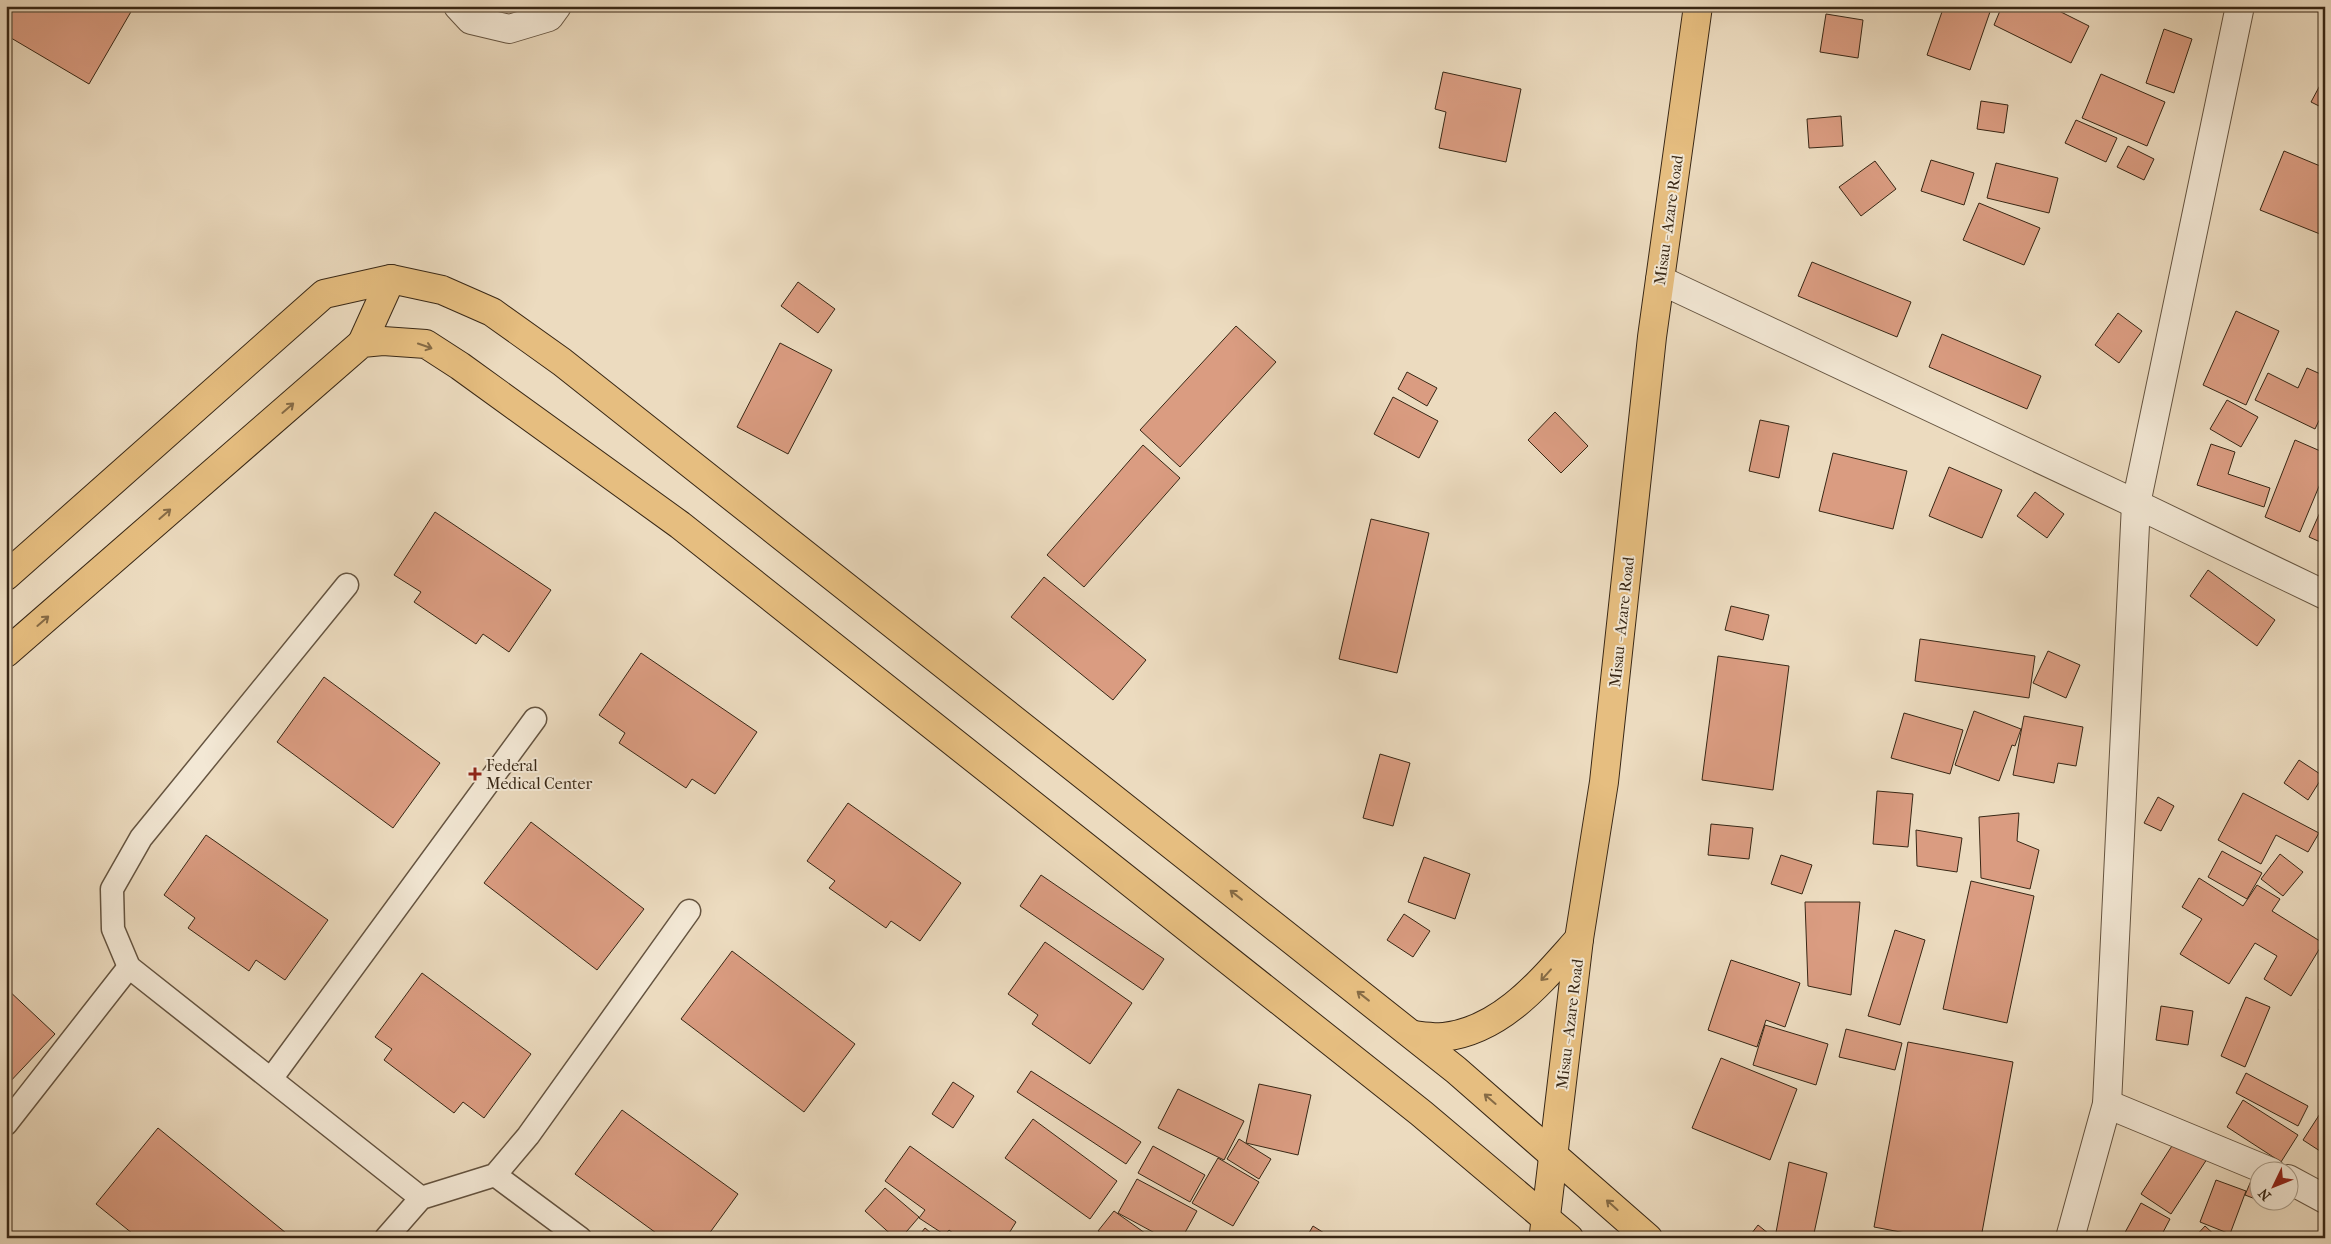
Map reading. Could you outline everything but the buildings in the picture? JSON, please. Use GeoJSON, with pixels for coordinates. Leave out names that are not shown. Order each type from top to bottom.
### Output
{"type":"FeatureCollection","features":[{"type":"Feature","properties":{"kind":"main road","name":"Misau - Azare Road"},"geometry":{"type":"LineString","coordinates":[[1545,1228],[1579,939],[1604,782],[1660,280],[1698,6]]}},
{"type":"Feature","properties":{"kind":"main road"},"geometry":{"type":"LineString","coordinates":[[6,653],[362,343],[391,279]]}},
{"type":"Feature","properties":{"kind":"main road"},"geometry":{"type":"LineString","coordinates":[[6,576],[324,294],[391,279],[442,290],[492,312],[562,362],[1412,1035],[1553,1153],[1648,1238]]}},
{"type":"Feature","properties":{"kind":"main road"},"geometry":{"type":"LineString","coordinates":[[362,343],[383,341],[426,344],[460,366],[680,526],[1421,1112],[1545,1228],[1569,1238]]}},
{"type":"Feature","properties":{"kind":"main road"},"geometry":{"type":"LineString","coordinates":[[1412,1035],[1444,1037],[1474,1028],[1510,1010],[1538,984],[1579,939]]}},
{"type":"Feature","properties":{"kind":"street"},"geometry":{"type":"LineString","coordinates":[[458,6],[472,20],[509,29],[549,17],[557,6]]}},
{"type":"Feature","properties":{"kind":"street"},"geometry":{"type":"LineString","coordinates":[[2070,1238],[2107,1104],[2136,504],[2240,6]]}},
{"type":"Feature","properties":{"kind":"street"},"geometry":{"type":"LineString","coordinates":[[1660,280],[2325,595]]}},
{"type":"Feature","properties":{"kind":"street"},"geometry":{"type":"LineString","coordinates":[[2107,1104],[2248,1162]]}},
{"type":"Feature","properties":{"kind":"street"},"geometry":{"type":"LineString","coordinates":[[2298,1184],[2325,1199]]}},
{"type":"Feature","properties":{"kind":"lane"},"geometry":{"type":"LineString","coordinates":[[347,585],[141,838],[112,889],[113,929],[129,967],[421,1198]]}},
{"type":"Feature","properties":{"kind":"lane"},"geometry":{"type":"LineString","coordinates":[[271,1079],[535,720]]}},
{"type":"Feature","properties":{"kind":"lane"},"geometry":{"type":"LineString","coordinates":[[386,1238],[421,1198],[495,1175],[528,1136],[688,911]]}},
{"type":"Feature","properties":{"kind":"lane"},"geometry":{"type":"LineString","coordinates":[[6,1124],[129,967]]}},
{"type":"Feature","properties":{"kind":"lane"},"geometry":{"type":"LineString","coordinates":[[495,1175],[580,1238]]}},
{"type":"Feature","properties":{"kind":"place","name":"Federal Medical Center"},"geometry":{"type":"Point","coordinates":[475,774]}}]}
